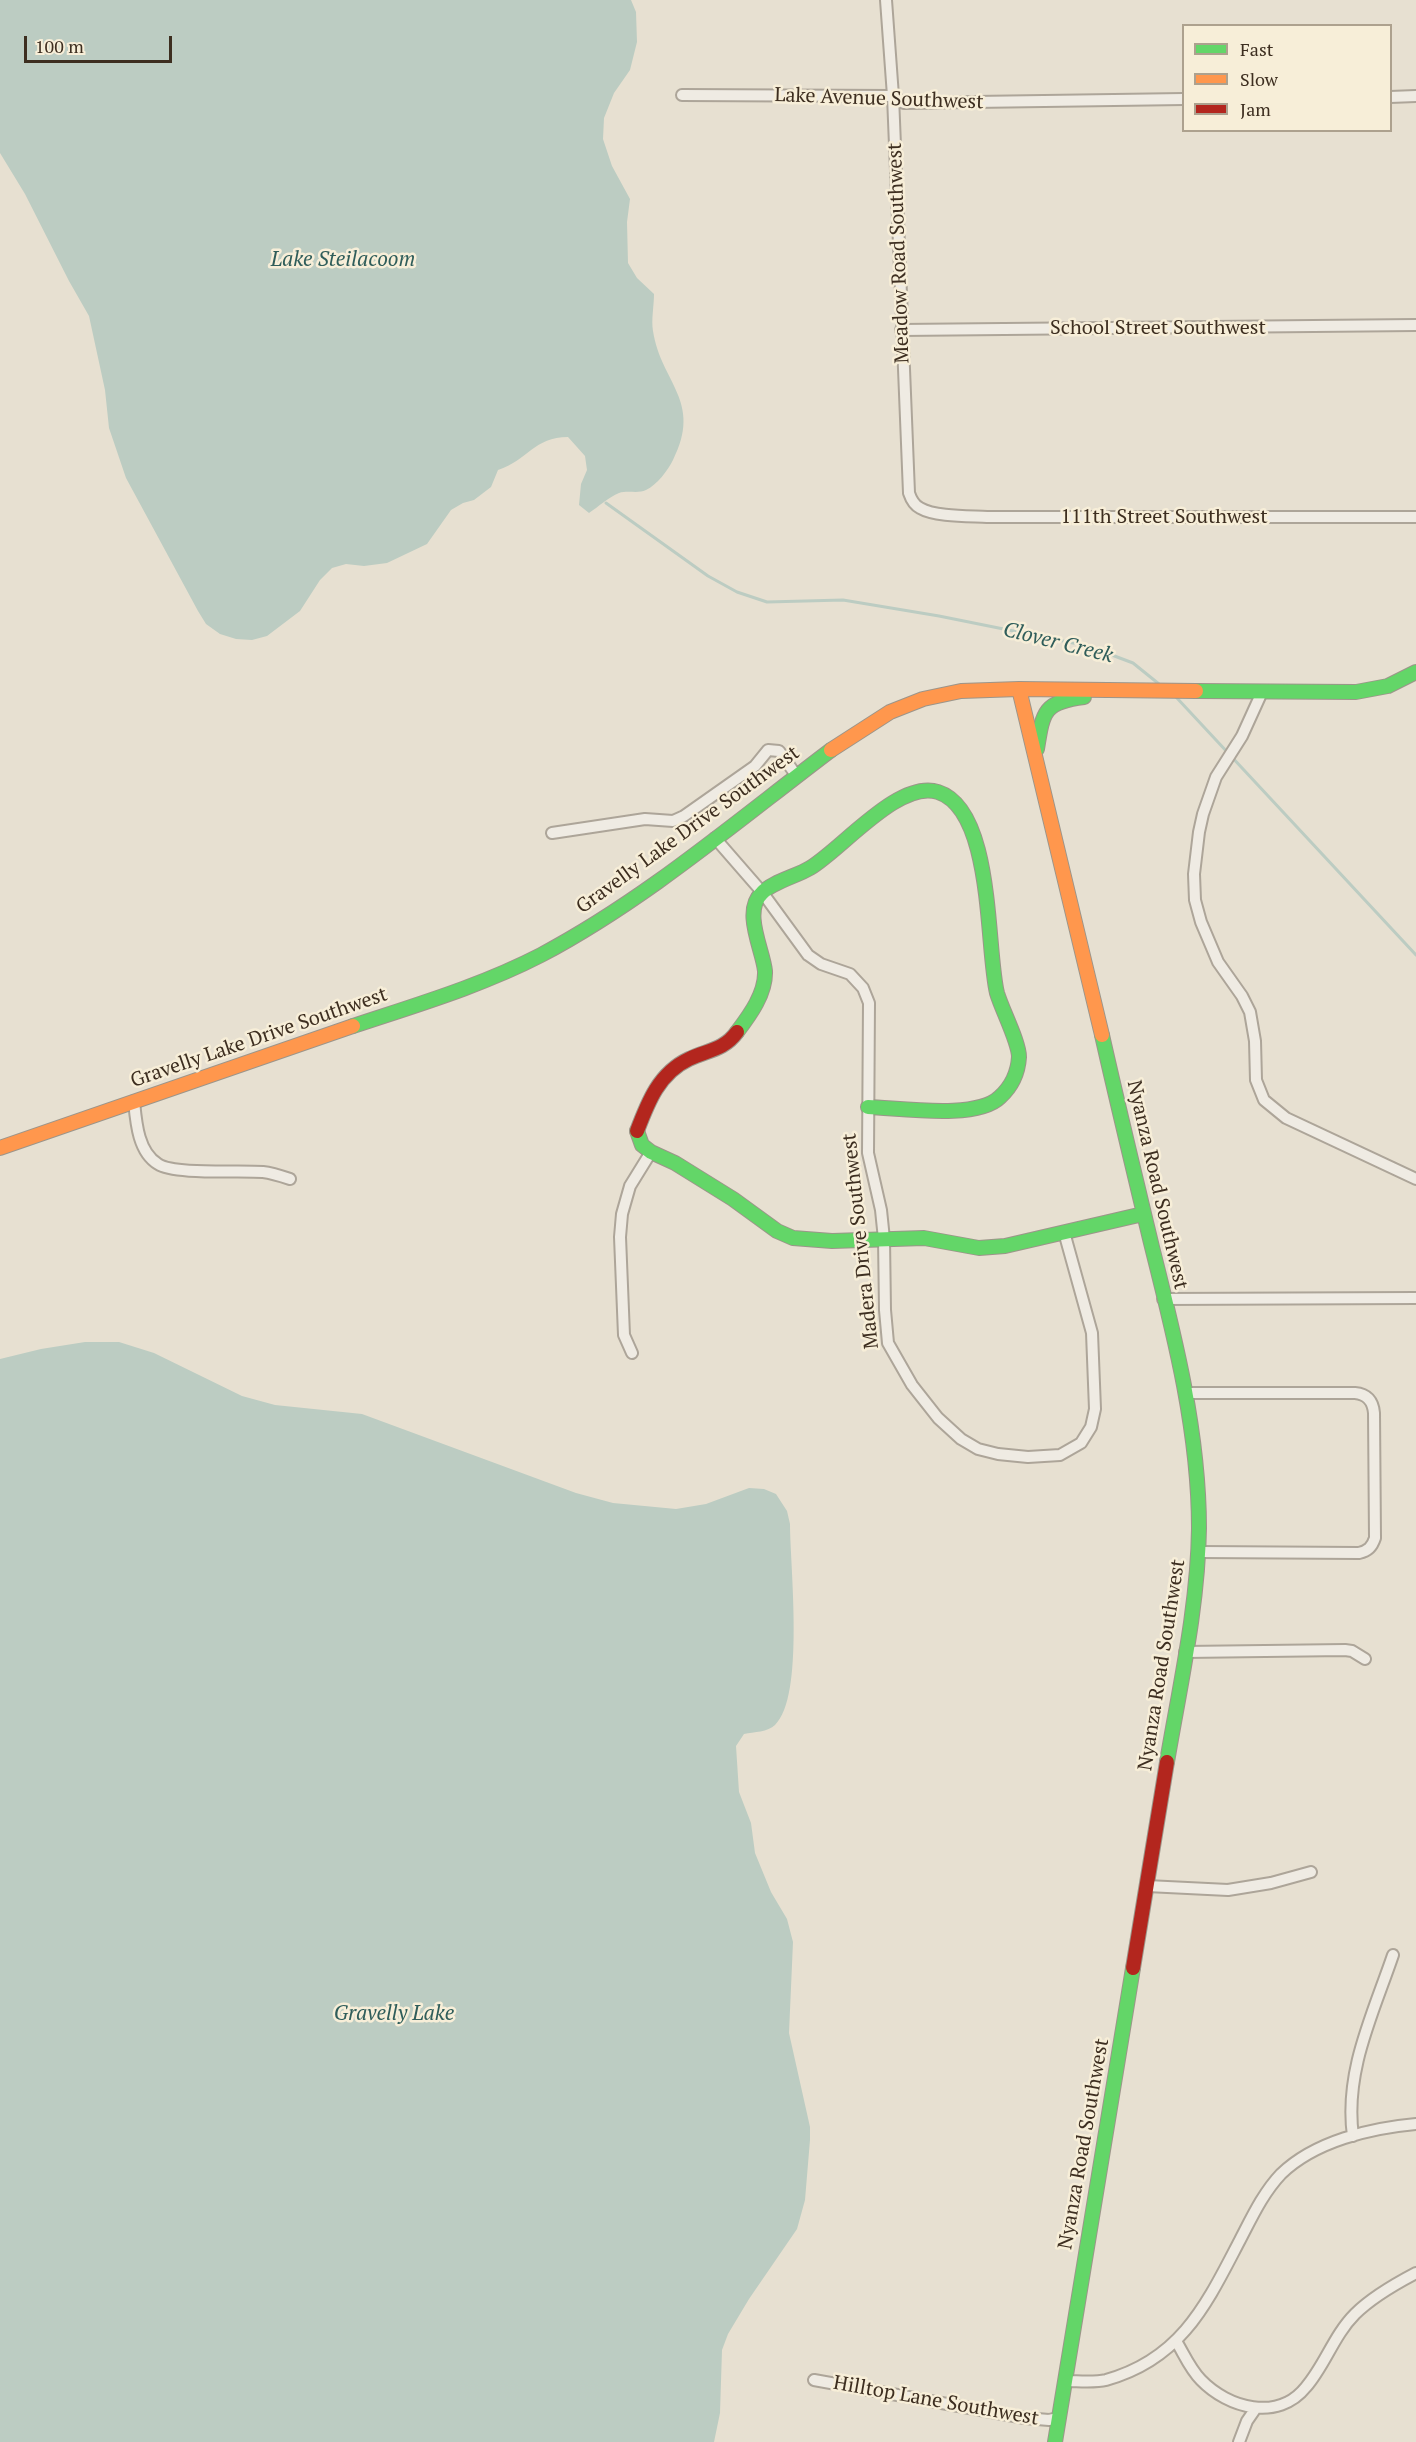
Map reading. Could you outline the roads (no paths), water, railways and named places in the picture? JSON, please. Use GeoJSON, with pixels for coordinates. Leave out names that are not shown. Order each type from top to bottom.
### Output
{"type":"FeatureCollection","features":[{"type":"Feature","properties":{"kind":"street","name":"Meadow Road Southwest"},"geometry":{"type":"LineString","coordinates":[[886,0],[893,96],[909,493],[915,504]]}},
{"type":"Feature","properties":{"kind":"street","name":"Lake Avenue Southwest"},"geometry":{"type":"LineString","coordinates":[[682,95],[893,96],[904,103],[1182,99]]}},
{"type":"Feature","properties":{"kind":"street"},"geometry":{"type":"LineString","coordinates":[[1392,97],[1416,96]]}},
{"type":"Feature","properties":{"kind":"street","name":"School Street Southwest"},"geometry":{"type":"LineString","coordinates":[[901,330],[1416,325]]}},
{"type":"Feature","properties":{"kind":"street","name":"111th Street Southwest"},"geometry":{"type":"LineString","coordinates":[[915,504],[920,509],[935,512],[987,517],[1416,517]]}},
{"type":"Feature","properties":{"kind":"street","name":"Gravelly Lake Drive Southwest"},"geometry":{"type":"LineString","coordinates":[[0,1148],[482,982],[539,956],[584,931],[715,838],[841,742],[900,707],[923,699],[961,691],[1019,689],[1356,692],[1379,690],[1392,686],[1416,672]]}},
{"type":"Feature","properties":{"kind":"street","name":"Nyanza Road Southwest"},"geometry":{"type":"LineString","coordinates":[[1019,689],[1074,910],[1185,1393],[1197,1477],[1200,1552],[1198,1576],[1054,2442]]}},
{"type":"Feature","properties":{"kind":"street"},"geometry":{"type":"LineString","coordinates":[[1036,758],[1040,729],[1050,706],[1065,699],[1129,689]]}},
{"type":"Feature","properties":{"kind":"street"},"geometry":{"type":"LineString","coordinates":[[1262,692],[1210,792],[1199,832],[1194,874],[1195,900],[1201,922],[1218,962],[1242,996],[1250,1012],[1255,1041],[1256,1080],[1264,1100],[1286,1118],[1416,1179]]}},
{"type":"Feature","properties":{"kind":"street"},"geometry":{"type":"LineString","coordinates":[[552,834],[645,819],[673,821],[684,816],[755,766],[768,750],[779,751],[796,775]]}},
{"type":"Feature","properties":{"kind":"street","name":"Madera Drive Southwest"},"geometry":{"type":"LineString","coordinates":[[762,892],[811,868],[892,803],[916,792],[934,790],[952,800],[968,824],[977,844],[986,888],[997,992],[1018,1048],[1016,1076],[997,1101],[983,1108],[967,1111],[868,1107]]}},
{"type":"Feature","properties":{"kind":"street","name":"Madera Drive Southwest"},"geometry":{"type":"LineString","coordinates":[[715,838],[762,892],[808,955],[821,964],[850,974],[863,988],[869,1003],[868,1161],[881,1210],[888,1343],[912,1385],[938,1418],[971,1446],[998,1454],[1044,1457],[1067,1452],[1089,1434],[1095,1408],[1093,1343],[1064,1232]]}},
{"type":"Feature","properties":{"kind":"street"},"geometry":{"type":"LineString","coordinates":[[762,892],[757,900],[754,913],[755,931],[765,972],[761,994],[747,1019],[729,1042],[686,1060],[670,1071],[653,1090],[637,1132],[642,1145],[733,1199],[777,1231],[793,1238],[832,1241],[924,1238],[979,1248],[1005,1246],[1143,1214]]}},
{"type":"Feature","properties":{"kind":"street"},"geometry":{"type":"LineString","coordinates":[[134,1101],[135,1120],[141,1141],[148,1155],[158,1164],[177,1169],[264,1172],[290,1179]]}},
{"type":"Feature","properties":{"kind":"street"},"geometry":{"type":"LineString","coordinates":[[632,1353],[624,1335],[620,1237],[622,1214],[630,1186],[651,1152]]}},
{"type":"Feature","properties":{"kind":"street"},"geometry":{"type":"LineString","coordinates":[[1163,1299],[1416,1298]]}},
{"type":"Feature","properties":{"kind":"street"},"geometry":{"type":"LineString","coordinates":[[1185,1393],[1355,1393],[1366,1396],[1370,1400],[1374,1413],[1375,1538],[1371,1546],[1359,1553],[1200,1552]]}},
{"type":"Feature","properties":{"kind":"street"},"geometry":{"type":"LineString","coordinates":[[1185,1652],[1345,1650],[1365,1659]]}},
{"type":"Feature","properties":{"kind":"street"},"geometry":{"type":"LineString","coordinates":[[1147,1886],[1228,1890],[1271,1883],[1311,1872]]}},
{"type":"Feature","properties":{"kind":"street"},"geometry":{"type":"LineString","coordinates":[[1353,2136],[1351,2104],[1359,2052],[1392,1955]]}},
{"type":"Feature","properties":{"kind":"street"},"geometry":{"type":"LineString","coordinates":[[1065,2381],[1106,2380],[1129,2372],[1157,2356],[1176,2341],[1201,2312],[1259,2203],[1282,2174],[1303,2157],[1353,2136],[1416,2124]]}},
{"type":"Feature","properties":{"kind":"street"},"geometry":{"type":"LineString","coordinates":[[1176,2341],[1192,2368],[1205,2384],[1226,2400],[1256,2408],[1271,2408],[1299,2395],[1314,2377],[1355,2314],[1388,2288],[1416,2273]]}},
{"type":"Feature","properties":{"kind":"street","name":"Hilltop Lane Southwest"},"geometry":{"type":"LineString","coordinates":[[814,2380],[1025,2418],[1050,2420],[1059,2418]]}},
{"type":"Feature","properties":{"kind":"street"},"geometry":{"type":"LineString","coordinates":[[1239,2442],[1247,2421],[1256,2408]]}},
{"type":"Feature","properties":{"kind":"water","name":"Lake Steilacoom"},"geometry":{"type":"Polygon","coordinates":[[[0,0],[631,0],[636,12],[637,42],[630,70],[614,93],[604,118],[603,139],[612,166],[630,199],[627,222],[628,263],[637,278],[654,294],[652,327],[657,349],[682,407],[684,422],[681,440],[665,473],[646,490],[619,493],[589,513],[579,505],[581,484],[587,470],[585,456],[568,437],[547,441],[517,461],[498,470],[491,487],[474,500],[451,510],[427,544],[387,563],[364,566],[346,564],[332,568],[320,580],[300,611],[267,636],[252,640],[236,639],[220,634],[206,624],[198,611],[126,478],[109,428],[105,390],[89,316],[25,194],[0,153],[0,0]]]}},
{"type":"Feature","properties":{"kind":"water","name":"Gravelly Lake"},"geometry":{"type":"Polygon","coordinates":[[[85,1342],[119,1342],[154,1353],[242,1396],[275,1405],[362,1414],[576,1493],[613,1503],[676,1509],[706,1504],[749,1488],[764,1489],[776,1494],[787,1511],[790,1524],[794,1630],[790,1688],[784,1710],[775,1725],[765,1730],[744,1734],[736,1746],[739,1792],[751,1823],[755,1853],[771,1892],[787,1919],[793,1942],[789,2033],[810,2127],[810,2140],[805,2200],[797,2229],[749,2299],[728,2334],[722,2350],[720,2413],[714,2442],[0,2442],[0,1359],[85,1342]]]}},
{"type":"Feature","properties":{"kind":"waterway","name":"Clover Creek"},"geometry":{"type":"LineString","coordinates":[[606,503],[708,576],[737,592],[767,602],[843,600],[939,616],[1088,646],[1133,663],[1159,684]]}},
{"type":"Feature","properties":{"kind":"waterway","name":"Clover Creek"},"geometry":{"type":"LineString","coordinates":[[1176,697],[1416,955]]}}]}
